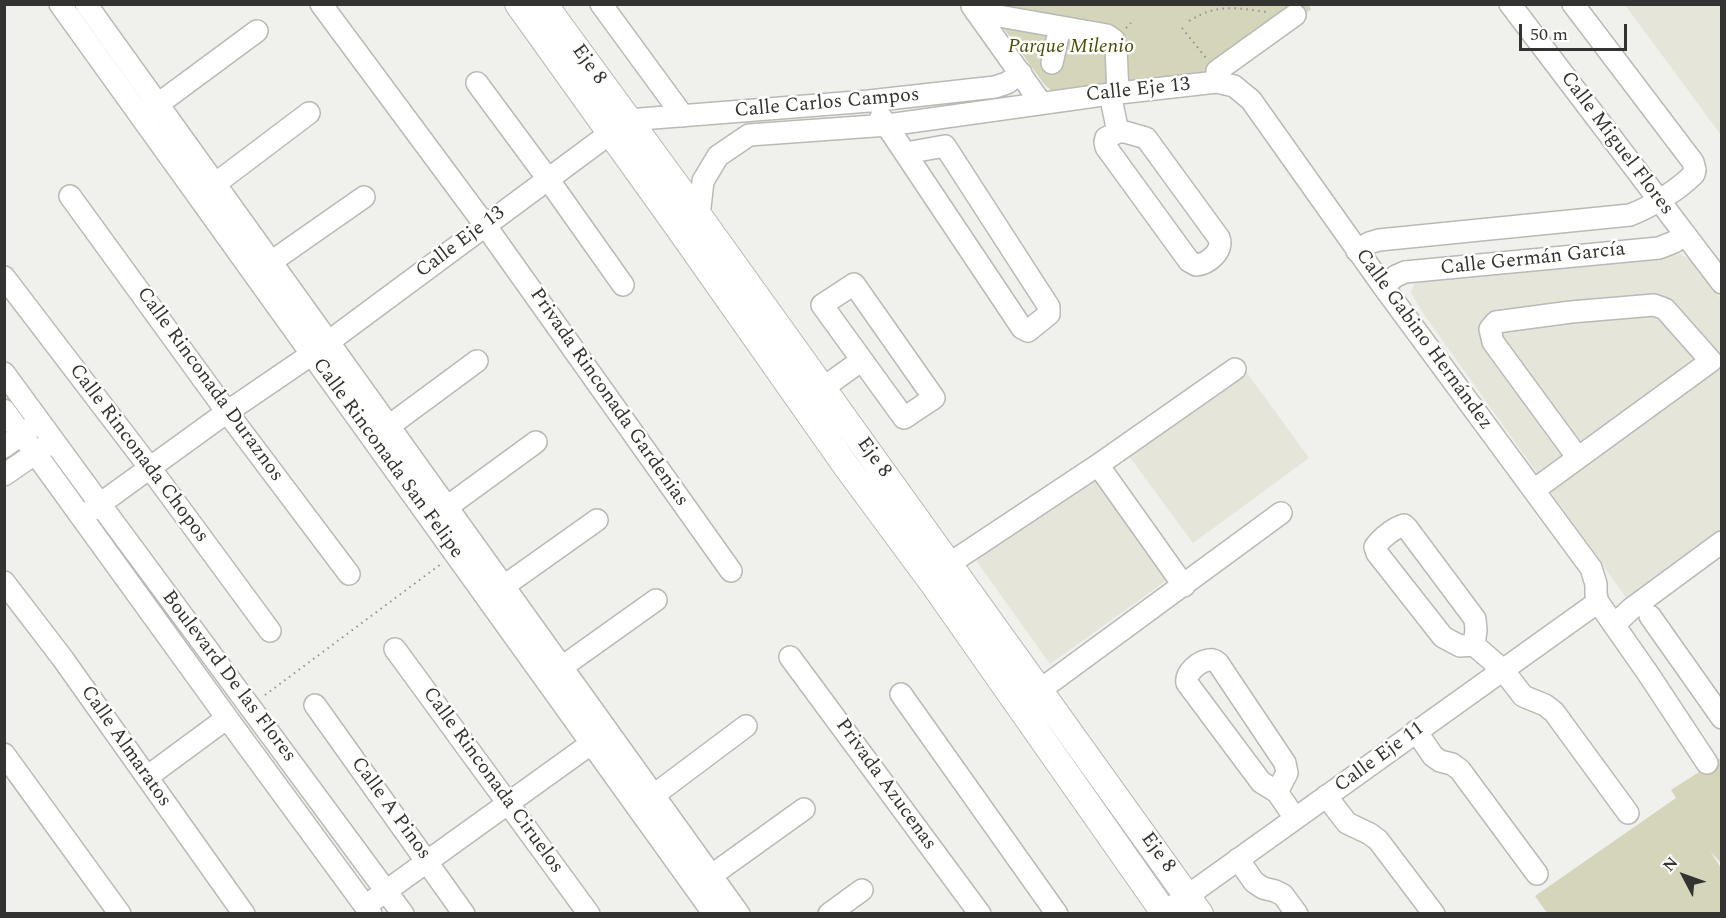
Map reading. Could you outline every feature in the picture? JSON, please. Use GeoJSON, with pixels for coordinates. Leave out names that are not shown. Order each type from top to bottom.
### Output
{"type":"FeatureCollection","features":[{"type":"Feature","properties":{"kind":"main road","name":"Eje 8"},"geometry":{"type":"LineString","coordinates":[[518,4],[619,126],[690,223],[822,388],[1193,904]]}},
{"type":"Feature","properties":{"kind":"main road","name":"Eje 8"},"geometry":{"type":"LineString","coordinates":[[544,4],[619,126]]}},
{"type":"Feature","properties":{"kind":"main road","name":"Eje 8"},"geometry":{"type":"LineString","coordinates":[[690,223],[846,466],[934,585],[1164,913]]}},
{"type":"Feature","properties":{"kind":"street","name":"Calle Rinconada San Felipe"},"geometry":{"type":"LineString","coordinates":[[60,4],[215,184],[271,262],[320,348],[389,426],[504,586],[562,667],[600,737],[714,914]]}},
{"type":"Feature","properties":{"kind":"street","name":"Calle Rinconada San Felipe"},"geometry":{"type":"LineString","coordinates":[[86,4],[149,110],[320,348],[455,553],[600,737],[654,795],[739,914]]}},
{"type":"Feature","properties":{"kind":"street","name":"Privada Rinconada Gardenias"},"geometry":{"type":"LineString","coordinates":[[321,4],[485,225],[731,571]]}},
{"type":"Feature","properties":{"kind":"street"},"geometry":{"type":"LineString","coordinates":[[601,4],[683,116]]}},
{"type":"Feature","properties":{"kind":"street","name":"Calle Miguel Flores"},"geometry":{"type":"LineString","coordinates":[[1510,4],[1722,283]]}},
{"type":"Feature","properties":{"kind":"street","name":"Calle Germán García"},"geometry":{"type":"LineString","coordinates":[[1358,251],[1369,243],[1379,240],[1630,215],[1658,201],[1694,174],[1695,166],[1573,4]]}},
{"type":"Feature","properties":{"kind":"street"},"geometry":{"type":"LineString","coordinates":[[974,8],[1107,35],[1114,40],[1116,48],[1114,93],[1118,132]]}},
{"type":"Feature","properties":{"kind":"street"},"geometry":{"type":"LineString","coordinates":[[974,8],[1041,103]]}},
{"type":"Feature","properties":{"kind":"street"},"geometry":{"type":"LineString","coordinates":[[1223,80],[1296,15]]}},
{"type":"Feature","properties":{"kind":"street"},"geometry":{"type":"LineString","coordinates":[[1053,63],[1060,27]]}},
{"type":"Feature","properties":{"kind":"street"},"geometry":{"type":"LineString","coordinates":[[149,110],[257,32]]}},
{"type":"Feature","properties":{"kind":"street","name":"Calle Carlos Campos"},"geometry":{"type":"LineString","coordinates":[[619,126],[683,116],[868,101],[995,87],[1007,83],[1021,73]]}},
{"type":"Feature","properties":{"kind":"street","name":"Calle Eje 13"},"geometry":{"type":"LineString","coordinates":[[1041,103],[1223,80]]}},
{"type":"Feature","properties":{"kind":"street","name":"Calle Gabino Hernández"},"geometry":{"type":"LineString","coordinates":[[1223,80],[1251,100],[1383,286],[1591,568],[1598,602]]}},
{"type":"Feature","properties":{"kind":"street"},"geometry":{"type":"LineString","coordinates":[[477,83],[623,285]]}},
{"type":"Feature","properties":{"kind":"street"},"geometry":{"type":"LineString","coordinates":[[868,101],[888,125],[906,153],[1022,328],[1028,331],[1049,314],[1049,307],[945,146],[906,153]]}},
{"type":"Feature","properties":{"kind":"street","name":"Calle Carlos Campos"},"geometry":{"type":"LineString","coordinates":[[690,223],[703,181],[718,156],[749,135],[888,125],[1041,103]]}},
{"type":"Feature","properties":{"kind":"street"},"geometry":{"type":"LineString","coordinates":[[215,184],[309,113]]}},
{"type":"Feature","properties":{"kind":"street","name":"Calle Eje 13"},"geometry":{"type":"LineString","coordinates":[[82,517],[320,348],[619,126]]}},
{"type":"Feature","properties":{"kind":"street"},"geometry":{"type":"LineString","coordinates":[[1118,132],[1137,134],[1147,139],[1219,238],[1220,250],[1204,263],[1196,265],[1189,261],[1106,147],[1107,138],[1118,132]]}},
{"type":"Feature","properties":{"kind":"street","name":"Calle Rinconada Duraznos"},"geometry":{"type":"LineString","coordinates":[[70,196],[227,412],[349,574]]}},
{"type":"Feature","properties":{"kind":"street"},"geometry":{"type":"LineString","coordinates":[[271,262],[364,197]]}},
{"type":"Feature","properties":{"kind":"street","name":"Calle Germán García"},"geometry":{"type":"LineString","coordinates":[[1383,286],[1406,272],[1659,248],[1674,242],[1684,234]]}},
{"type":"Feature","properties":{"kind":"street","name":"Calle Rinconada Chopos"},"geometry":{"type":"LineString","coordinates":[[4,278],[150,468],[270,631]]}},
{"type":"Feature","properties":{"kind":"street"},"geometry":{"type":"LineString","coordinates":[[854,284],[934,398],[904,418],[862,360],[822,305],[854,284]]}},
{"type":"Feature","properties":{"kind":"street"},"geometry":{"type":"LineString","coordinates":[[1534,490],[1578,458],[1716,357],[1665,309],[1654,305],[1571,312],[1496,322],[1490,329],[1493,342],[1578,458]]}},
{"type":"Feature","properties":{"kind":"street"},"geometry":{"type":"LineString","coordinates":[[822,388],[862,360]]}},
{"type":"Feature","properties":{"kind":"street"},"geometry":{"type":"LineString","coordinates":[[389,426],[477,361]]}},
{"type":"Feature","properties":{"kind":"street"},"geometry":{"type":"LineString","coordinates":[[949,564],[1098,465],[1236,369]]}},
{"type":"Feature","properties":{"kind":"street"},"geometry":{"type":"LineString","coordinates":[[4,373],[54,441],[4,475]]}},
{"type":"Feature","properties":{"kind":"street"},"geometry":{"type":"LineString","coordinates":[[4,410],[35,453]]}},
{"type":"Feature","properties":{"kind":"street"},"geometry":{"type":"LineString","coordinates":[[4,447],[40,422]]}},
{"type":"Feature","properties":{"kind":"street","name":"Boulevard De las Flores"},"geometry":{"type":"LineString","coordinates":[[54,441],[403,914]]}},
{"type":"Feature","properties":{"kind":"street"},"geometry":{"type":"LineString","coordinates":[[447,507],[536,442]]}},
{"type":"Feature","properties":{"kind":"street","name":"Boulevard De las Flores"},"geometry":{"type":"LineString","coordinates":[[35,453],[226,718],[368,909]]}},
{"type":"Feature","properties":{"kind":"street"},"geometry":{"type":"LineString","coordinates":[[1098,465],[1184,586]]}},
{"type":"Feature","properties":{"kind":"street"},"geometry":{"type":"LineString","coordinates":[[1040,690],[1281,513]]}},
{"type":"Feature","properties":{"kind":"street"},"geometry":{"type":"LineString","coordinates":[[504,586],[597,520]]}},
{"type":"Feature","properties":{"kind":"street"},"geometry":{"type":"LineString","coordinates":[[1474,645],[1476,630],[1474,619],[1407,528],[1404,525],[1398,526],[1377,543],[1375,547],[1377,553],[1443,638],[1460,646],[1474,645],[1503,670],[1523,696],[1545,705],[1554,712],[1628,813]]}},
{"type":"Feature","properties":{"kind":"street"},"geometry":{"type":"LineString","coordinates":[[1614,625],[1631,609],[1722,542]]}},
{"type":"Feature","properties":{"kind":"street","name":"Calle Almaratos"},"geometry":{"type":"LineString","coordinates":[[4,582],[63,659],[244,914]]}},
{"type":"Feature","properties":{"kind":"street"},"geometry":{"type":"LineString","coordinates":[[562,667],[656,600]]}},
{"type":"Feature","properties":{"kind":"street"},"geometry":{"type":"LineString","coordinates":[[1598,602],[1707,763]]}},
{"type":"Feature","properties":{"kind":"street","name":"Calle Eje 11"},"geometry":{"type":"LineString","coordinates":[[1164,913],[1193,904],[1238,859],[1598,602]]}},
{"type":"Feature","properties":{"kind":"street"},"geometry":{"type":"LineString","coordinates":[[1650,616],[1722,718]]}},
{"type":"Feature","properties":{"kind":"street","name":"Calle Rinconada Ciruelos"},"geometry":{"type":"LineString","coordinates":[[395,649],[589,914]]}},
{"type":"Feature","properties":{"kind":"street"},"geometry":{"type":"LineString","coordinates":[[1649,675],[1677,655]]}},
{"type":"Feature","properties":{"kind":"street","name":"Privada Azucenas"},"geometry":{"type":"LineString","coordinates":[[790,657],[980,914]]}},
{"type":"Feature","properties":{"kind":"street"},"geometry":{"type":"LineString","coordinates":[[1277,792],[1287,774],[1285,763],[1218,663],[1212,659],[1206,660],[1188,673],[1187,683],[1261,782],[1277,792],[1296,818]]}},
{"type":"Feature","properties":{"kind":"street"},"geometry":{"type":"LineString","coordinates":[[901,694],[1057,914]]}},
{"type":"Feature","properties":{"kind":"street","name":"Calle A Pinos"},"geometry":{"type":"LineString","coordinates":[[315,705],[464,914]]}},
{"type":"Feature","properties":{"kind":"street"},"geometry":{"type":"LineString","coordinates":[[147,777],[226,718]]}},
{"type":"Feature","properties":{"kind":"street"},"geometry":{"type":"LineString","coordinates":[[654,795],[746,726]]}},
{"type":"Feature","properties":{"kind":"street"},"geometry":{"type":"LineString","coordinates":[[1416,731],[1433,756],[1460,770],[1537,874]]}},
{"type":"Feature","properties":{"kind":"street"},"geometry":{"type":"LineString","coordinates":[[368,909],[386,890],[600,737]]}},
{"type":"Feature","properties":{"kind":"street"},"geometry":{"type":"LineString","coordinates":[[4,754],[120,914]]}},
{"type":"Feature","properties":{"kind":"street"},"geometry":{"type":"LineString","coordinates":[[1326,796],[1347,823],[1378,840],[1434,914]]}},
{"type":"Feature","properties":{"kind":"street"},"geometry":{"type":"LineString","coordinates":[[712,875],[804,809]]}},
{"type":"Feature","properties":{"kind":"street"},"geometry":{"type":"LineString","coordinates":[[1238,859],[1254,882],[1283,895],[1297,914]]}},
{"type":"Feature","properties":{"kind":"street"},"geometry":{"type":"LineString","coordinates":[[829,914],[862,890]]}},
{"type":"Feature","properties":{"kind":"path"},"geometry":{"type":"LineString","coordinates":[[1119,4],[1123,7]]}},
{"type":"Feature","properties":{"kind":"path"},"geometry":{"type":"LineString","coordinates":[[1221,4],[1226,8]]}},
{"type":"Feature","properties":{"kind":"path"},"geometry":{"type":"LineString","coordinates":[[1189,21],[1203,12],[1226,8],[1296,15]]}},
{"type":"Feature","properties":{"kind":"path"},"geometry":{"type":"LineString","coordinates":[[1182,28],[1223,80]]}},
{"type":"Feature","properties":{"kind":"path"},"geometry":{"type":"LineString","coordinates":[[265,695],[455,553]]}},
{"type":"Feature","properties":{"kind":"shaded area"},"geometry":{"type":"Polygon","coordinates":[[[1625,5],[1721,5],[1721,135],[1625,5]]]}},
{"type":"Feature","properties":{"kind":"shaded area"},"geometry":{"type":"Polygon","coordinates":[[[1680,254],[1691,260],[1721,299],[1721,531],[1627,599],[1425,316],[1411,293],[1414,284],[1428,280],[1680,254]]]}},
{"type":"Feature","properties":{"kind":"shaded area"},"geometry":{"type":"Polygon","coordinates":[[[1245,370],[1309,458],[1193,543],[1129,456],[1245,370]]]}},
{"type":"Feature","properties":{"kind":"shaded area"},"geometry":{"type":"Polygon","coordinates":[[[1095,473],[1170,578],[1050,664],[975,559],[1095,473]]]}},
{"type":"Feature","properties":{"kind":"green space","name":"Parque Milenio"},"geometry":{"type":"Polygon","coordinates":[[[1308,4],[1311,9],[1302,17],[1227,76],[1054,93],[1044,84],[987,5],[1308,4]]]}},
{"type":"Feature","properties":{"kind":"green space"},"geometry":{"type":"Polygon","coordinates":[[[1721,758],[1721,863],[1710,851],[1721,868],[1721,913],[1547,913],[1535,896],[1676,798],[1671,790],[1721,758]]]}}]}
